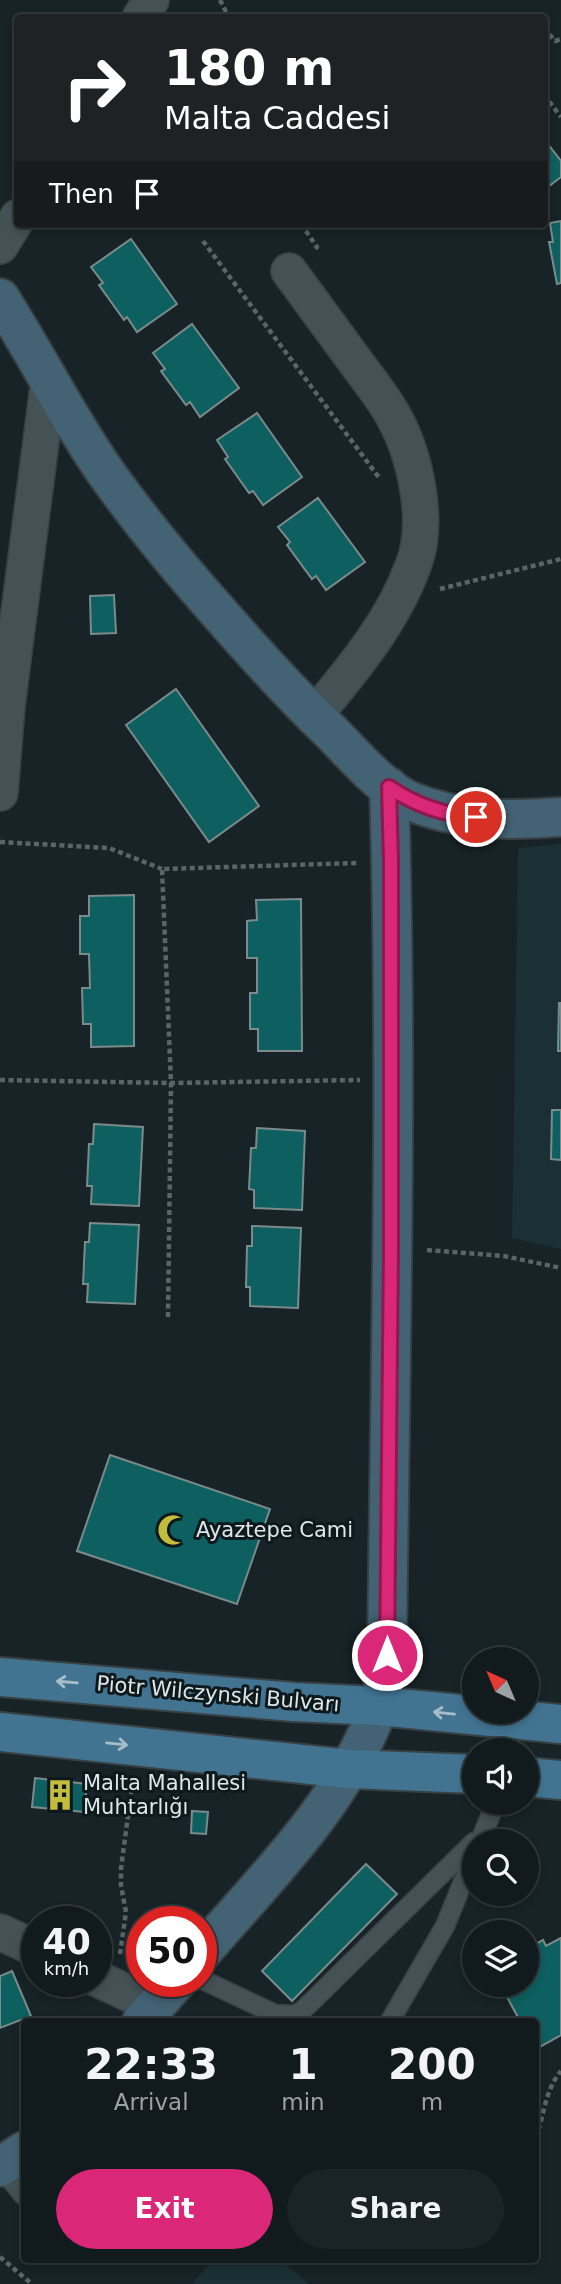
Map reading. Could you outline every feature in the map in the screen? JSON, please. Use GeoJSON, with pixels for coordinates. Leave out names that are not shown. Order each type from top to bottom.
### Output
{"type":"FeatureCollection","features":[{"type":"Feature","properties":{"kind":"main road"},"geometry":{"type":"LineString","coordinates":[[0,298],[104,470],[137,514],[192,582],[314,716],[389,787],[407,800],[459,816],[493,819],[561,817]]}},
{"type":"Feature","properties":{"kind":"main road"},"geometry":{"type":"LineString","coordinates":[[217,1934],[308,1829],[349,1769],[379,1706],[387,1655],[391,1247],[389,787]]}},
{"type":"Feature","properties":{"kind":"main road","name":"Piotr Wilczynski Bulvarı"},"geometry":{"type":"LineString","coordinates":[[0,1677],[294,1702],[379,1706],[561,1724]]}},
{"type":"Feature","properties":{"kind":"main road"},"geometry":{"type":"LineString","coordinates":[[0,1732],[349,1769],[462,1773]]}},
{"type":"Feature","properties":{"kind":"main road"},"geometry":{"type":"LineString","coordinates":[[539,1778],[561,1780]]}},
{"type":"Feature","properties":{"kind":"main road"},"geometry":{"type":"LineString","coordinates":[[0,2167],[21,2153]]}},
{"type":"Feature","properties":{"kind":"street"},"geometry":{"type":"LineString","coordinates":[[0,246],[14,224]]}},
{"type":"Feature","properties":{"kind":"street"},"geometry":{"type":"LineString","coordinates":[[289,271],[380,394],[395,419],[414,474],[422,527],[414,565],[398,600],[359,660],[314,716]]}},
{"type":"Feature","properties":{"kind":"street"},"geometry":{"type":"LineString","coordinates":[[0,793],[7,706],[49,379]]}},
{"type":"Feature","properties":{"kind":"street"},"geometry":{"type":"LineString","coordinates":[[0,1932],[21,1942]]}},
{"type":"Feature","properties":{"kind":"street"},"geometry":{"type":"LineString","coordinates":[[112,1985],[158,2003]]}},
{"type":"Feature","properties":{"kind":"lane"},"geometry":{"type":"LineString","coordinates":[[217,1987],[275,2014],[294,2015],[302,2011],[462,1855]]}},
{"type":"Feature","properties":{"kind":"lane"},"geometry":{"type":"LineString","coordinates":[[392,2018],[445,1926],[462,1884]]}},
{"type":"Feature","properties":{"kind":"lane"},"geometry":{"type":"LineString","coordinates":[[0,2167],[21,2192]]}},
{"type":"Feature","properties":{"kind":"path"},"geometry":{"type":"LineString","coordinates":[[548,33],[555,41],[561,38]]}},
{"type":"Feature","properties":{"kind":"path"},"geometry":{"type":"LineString","coordinates":[[548,100],[561,117]]}},
{"type":"Feature","properties":{"kind":"path"},"geometry":{"type":"LineString","coordinates":[[203,241],[388,489]]}},
{"type":"Feature","properties":{"kind":"path"},"geometry":{"type":"LineString","coordinates":[[398,600],[561,559]]}},
{"type":"Feature","properties":{"kind":"path"},"geometry":{"type":"LineString","coordinates":[[0,842],[109,848],[162,869],[391,862]]}},
{"type":"Feature","properties":{"kind":"path"},"geometry":{"type":"LineString","coordinates":[[162,869],[171,1083],[169,1317]]}},
{"type":"Feature","properties":{"kind":"path"},"geometry":{"type":"LineString","coordinates":[[0,1080],[171,1083],[391,1080]]}},
{"type":"Feature","properties":{"kind":"path"},"geometry":{"type":"LineString","coordinates":[[391,1247],[504,1256],[561,1268]]}},
{"type":"Feature","properties":{"kind":"path"},"geometry":{"type":"LineString","coordinates":[[112,1964],[125,1930],[126,1912],[121,1868],[134,1768]]}},
{"type":"Feature","properties":{"kind":"path"},"geometry":{"type":"LineString","coordinates":[[539,2127],[548,2094],[561,2071]]}},
{"type":"Feature","properties":{"kind":"path"},"geometry":{"type":"LineString","coordinates":[[0,2257],[32,2284]]}},
{"type":"Feature","properties":{"kind":"shaded area"},"geometry":{"type":"Polygon","coordinates":[[[561,844],[561,1249],[512,1238],[518,848],[561,844]]]}},
{"type":"Feature","properties":{"kind":"shaded area"},"geometry":{"type":"Polygon","coordinates":[[[210,2263],[284,2263],[309,2284],[192,2284],[210,2263]]]}},
{"type":"Feature","properties":{"kind":"building"},"geometry":{"type":"Polygon","coordinates":[[[548,144],[561,161],[561,177],[548,187],[548,144]]]}},
{"type":"Feature","properties":{"kind":"building"},"geometry":{"type":"Polygon","coordinates":[[[561,221],[561,283],[557,284],[549,242],[553,242],[550,223],[561,221]]]}},
{"type":"Feature","properties":{"kind":"building"},"geometry":{"type":"Polygon","coordinates":[[[131,239],[177,304],[137,332],[127,317],[124,320],[99,285],[103,283],[91,267],[131,239]]]}},
{"type":"Feature","properties":{"kind":"building"},"geometry":{"type":"Polygon","coordinates":[[[192,324],[239,388],[200,417],[190,402],[186,405],[161,371],[165,369],[153,353],[192,324]]]}},
{"type":"Feature","properties":{"kind":"building"},"geometry":{"type":"Polygon","coordinates":[[[257,413],[302,477],[263,505],[253,491],[249,493],[225,459],[228,457],[217,440],[257,413]]]}},
{"type":"Feature","properties":{"kind":"building"},"geometry":{"type":"Polygon","coordinates":[[[318,498],[365,562],[326,590],[316,576],[312,579],[287,545],[290,542],[278,527],[318,498]]]}},
{"type":"Feature","properties":{"kind":"building"},"geometry":{"type":"Polygon","coordinates":[[[114,595],[116,633],[91,634],[90,596],[114,595]]]}},
{"type":"Feature","properties":{"kind":"building"},"geometry":{"type":"Polygon","coordinates":[[[176,689],[259,806],[209,842],[126,725],[176,689]]]}},
{"type":"Feature","properties":{"kind":"building"},"geometry":{"type":"Polygon","coordinates":[[[134,895],[134,1046],[91,1047],[91,1024],[83,1024],[82,988],[90,988],[89,954],[80,954],[80,916],[89,916],[89,896],[134,895]]]}},
{"type":"Feature","properties":{"kind":"building"},"geometry":{"type":"Polygon","coordinates":[[[301,899],[302,1051],[258,1051],[258,1029],[250,1029],[250,993],[257,993],[257,958],[247,958],[247,921],[257,920],[256,900],[301,899]]]}},
{"type":"Feature","properties":{"kind":"building"},"geometry":{"type":"Polygon","coordinates":[[[561,1003],[561,1051],[558,1051],[561,1003]]]}},
{"type":"Feature","properties":{"kind":"building"},"geometry":{"type":"Polygon","coordinates":[[[552,1110],[561,1110],[561,1160],[551,1159],[552,1110]]]}},
{"type":"Feature","properties":{"kind":"building"},"geometry":{"type":"Polygon","coordinates":[[[94,1124],[143,1127],[139,1206],[91,1204],[92,1186],[87,1186],[89,1144],[93,1144],[94,1124]]]}},
{"type":"Feature","properties":{"kind":"building"},"geometry":{"type":"Polygon","coordinates":[[[257,1128],[305,1131],[302,1210],[254,1208],[254,1190],[249,1189],[251,1148],[256,1148],[257,1128]]]}},
{"type":"Feature","properties":{"kind":"building"},"geometry":{"type":"Polygon","coordinates":[[[90,1223],[139,1225],[135,1304],[87,1302],[88,1284],[83,1284],[85,1242],[89,1242],[90,1223]]]}},
{"type":"Feature","properties":{"kind":"building"},"geometry":{"type":"Polygon","coordinates":[[[252,1226],[301,1228],[298,1308],[250,1306],[250,1287],[246,1287],[247,1246],[252,1246],[252,1226]]]}},
{"type":"Feature","properties":{"kind":"building","name":"Ayaztepe Cami"},"geometry":{"type":"Polygon","coordinates":[[[110,1455],[270,1509],[237,1604],[77,1551],[110,1455]]]}},
{"type":"Feature","properties":{"kind":"building","name":"Malta Mahallesi Muhtarlığı"},"geometry":{"type":"Polygon","coordinates":[[[35,1778],[87,1784],[84,1812],[32,1807],[35,1778]]]}},
{"type":"Feature","properties":{"kind":"building"},"geometry":{"type":"Polygon","coordinates":[[[192,1811],[208,1812],[206,1834],[191,1833],[192,1811]]]}},
{"type":"Feature","properties":{"kind":"building"},"geometry":{"type":"Polygon","coordinates":[[[366,1864],[397,1894],[292,2001],[262,1971],[366,1864]]]}},
{"type":"Feature","properties":{"kind":"building"},"geometry":{"type":"Polygon","coordinates":[[[561,1938],[561,2035],[539,2047],[539,2018],[518,2018],[507,1997],[539,1997],[539,1942],[543,1940],[546,1946],[561,1938]]]}},
{"type":"Feature","properties":{"kind":"building"},"geometry":{"type":"Polygon","coordinates":[[[12,1971],[31,2016],[0,2028],[0,1976],[12,1971]]]}},
{"type":"Feature","properties":{"kind":"place","name":"Ayaztepe Cami"},"geometry":{"type":"Point","coordinates":[173,1530]}},
{"type":"Feature","properties":{"kind":"place","name":"Malta Mahallesi Muhtarlığı"},"geometry":{"type":"Point","coordinates":[60,1795]}},
{"type":"Feature","properties":{"kind":"route"},"geometry":{"type":"LineString","coordinates":[[387,1655],[391,1247],[389,787],[407,800],[432,809],[476,817]]}}]}
